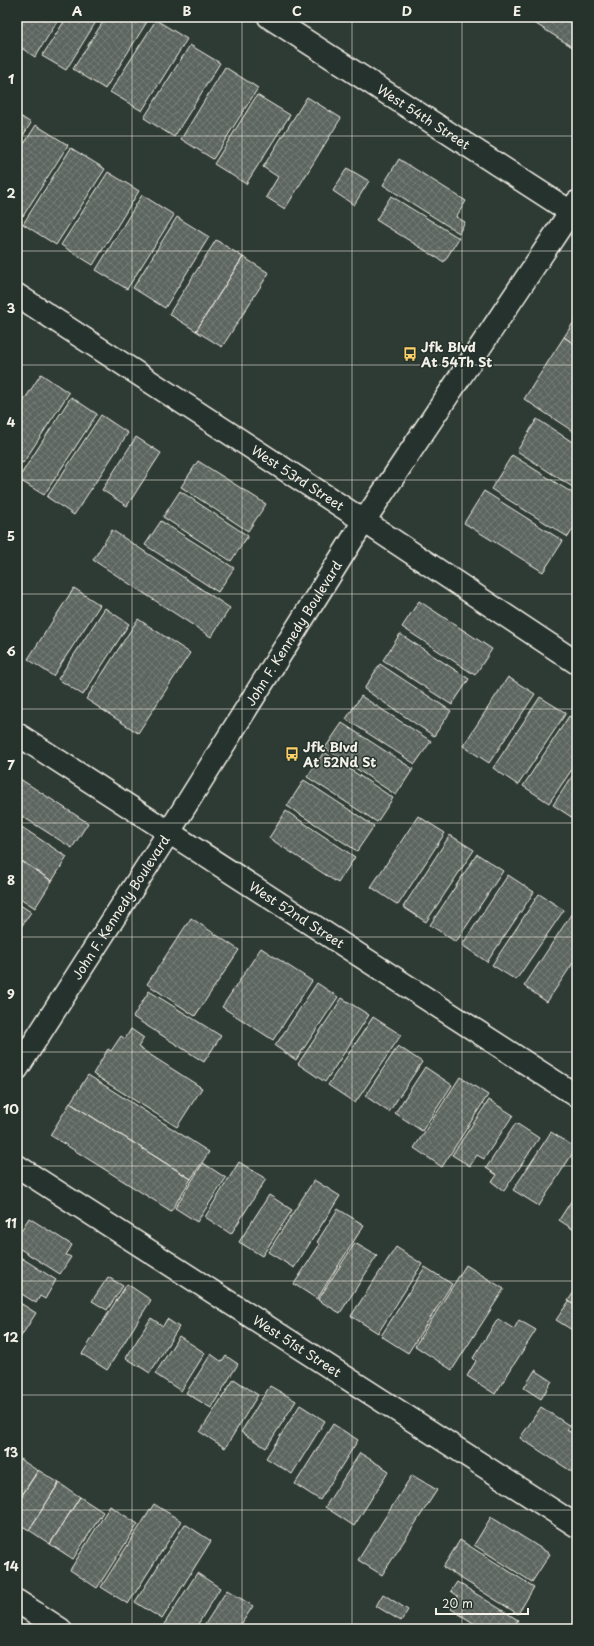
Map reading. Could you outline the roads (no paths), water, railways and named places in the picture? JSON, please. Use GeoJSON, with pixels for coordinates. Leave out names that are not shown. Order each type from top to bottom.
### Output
{"type":"FeatureCollection","features":[{"type":"Feature","properties":{"kind":"street","name":"West 54th Street"},"geometry":{"type":"LineString","coordinates":[[269,17],[575,210]]}},
{"type":"Feature","properties":{"kind":"street","name":"John F. Kennedy Boulevard"},"geometry":{"type":"LineString","coordinates":[[17,1069],[169,832],[364,521],[575,210]]}},
{"type":"Feature","properties":{"kind":"street","name":"West 53rd Street"},"geometry":{"type":"LineString","coordinates":[[17,295],[364,521],[577,663]]}},
{"type":"Feature","properties":{"kind":"street","name":"West 52nd Street"},"geometry":{"type":"LineString","coordinates":[[17,734],[577,1096]]}},
{"type":"Feature","properties":{"kind":"street","name":"West 51st Street"},"geometry":{"type":"LineString","coordinates":[[17,1166],[577,1526]]}},
{"type":"Feature","properties":{"kind":"street"},"geometry":{"type":"LineString","coordinates":[[17,1601],[60,1629]]}},
{"type":"Feature","properties":{"kind":"place","name":"Jfk Blvd At 54Th St"},"geometry":{"type":"Point","coordinates":[410,354]}},
{"type":"Feature","properties":{"kind":"place","name":"Jfk Blvd At 52Nd St"},"geometry":{"type":"Point","coordinates":[292,754]}}]}
